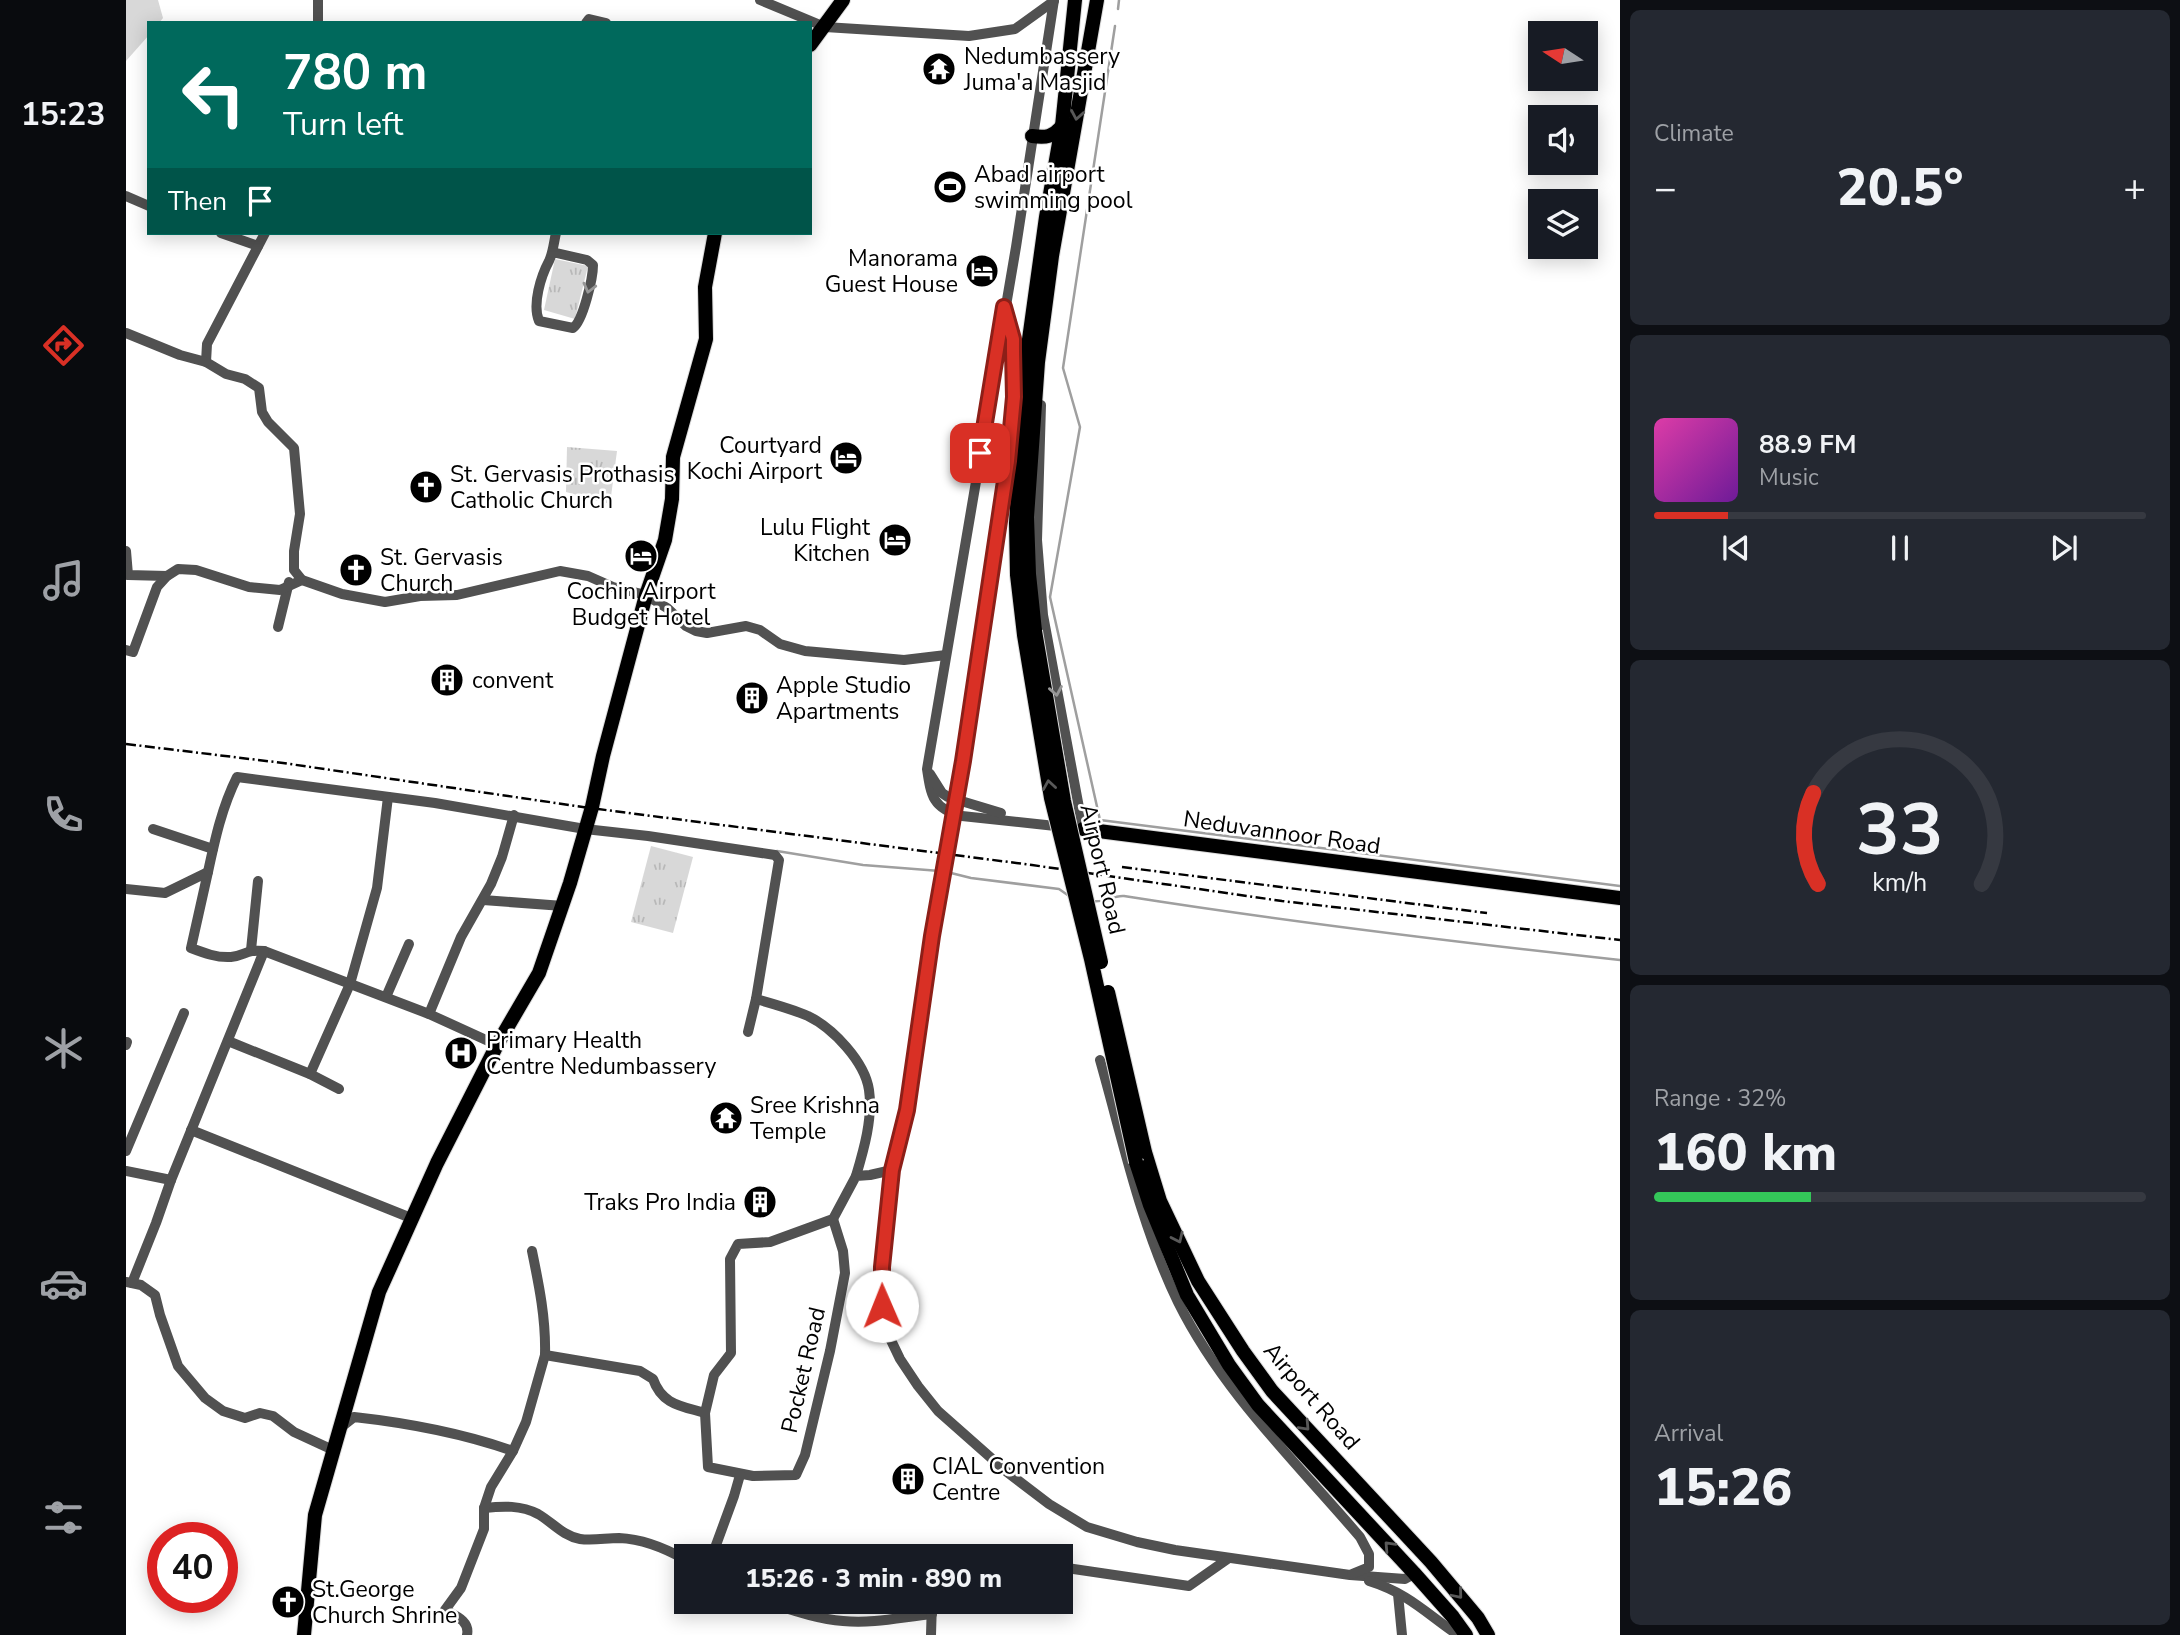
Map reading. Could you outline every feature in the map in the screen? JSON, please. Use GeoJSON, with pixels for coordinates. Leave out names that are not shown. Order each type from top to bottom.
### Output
{"type":"FeatureCollection","features":[{"type":"Feature","properties":{"kind":"main road"},"geometry":{"type":"LineString","coordinates":[[812,43],[843,0]]}},
{"type":"Feature","properties":{"kind":"main road","name":"Airport Road"},"geometry":{"type":"LineString","coordinates":[[1075,0],[1062,127],[1026,361],[1029,574],[1035,631],[1064,801],[1150,1205],[1187,1295],[1229,1365],[1258,1405],[1453,1617],[1458,1634]]}},
{"type":"Feature","properties":{"kind":"main road","name":"Airport Road"},"geometry":{"type":"LineString","coordinates":[[1028,414],[1052,256],[1097,0]]}},
{"type":"Feature","properties":{"kind":"main road"},"geometry":{"type":"LineString","coordinates":[[1032,136],[1046,138],[1062,127]]}},
{"type":"Feature","properties":{"kind":"main road"},"geometry":{"type":"LineString","coordinates":[[304,1635],[315,1515],[379,1292],[437,1163],[497,1045],[539,973],[563,906],[646,595],[665,540],[672,499],[673,457],[706,339],[705,287],[715,235]]}},
{"type":"Feature","properties":{"kind":"main road","name":"Neduvannoor Road"},"geometry":{"type":"LineString","coordinates":[[1081,821],[1620,898]]}},
{"type":"Feature","properties":{"kind":"main road","name":"Airport Road"},"geometry":{"type":"LineString","coordinates":[[1141,1157],[1198,1281],[1272,1391],[1431,1562],[1478,1618],[1488,1635]]}},
{"type":"Feature","properties":{"kind":"street"},"geometry":{"type":"LineString","coordinates":[[318,0],[318,21]]}},
{"type":"Feature","properties":{"kind":"street"},"geometry":{"type":"LineString","coordinates":[[760,0],[811,21]]}},
{"type":"Feature","properties":{"kind":"street"},"geometry":{"type":"LineString","coordinates":[[812,22],[825,27],[969,36],[1015,29],[1054,1]]}},
{"type":"Feature","properties":{"kind":"street"},"geometry":{"type":"LineString","coordinates":[[991,815],[942,793],[927,769],[1054,1]]}},
{"type":"Feature","properties":{"kind":"street"},"geometry":{"type":"LineString","coordinates":[[126,195],[147,205]]}},
{"type":"Feature","properties":{"kind":"street"},"geometry":{"type":"LineString","coordinates":[[227,235],[258,246]]}},
{"type":"Feature","properties":{"kind":"street"},"geometry":{"type":"LineString","coordinates":[[206,362],[207,344],[264,235]]}},
{"type":"Feature","properties":{"kind":"street"},"geometry":{"type":"LineString","coordinates":[[552,252],[587,260],[593,265],[579,323],[573,328],[539,321],[537,317],[544,269],[550,260],[556,235]]}},
{"type":"Feature","properties":{"kind":"street"},"geometry":{"type":"LineString","coordinates":[[1004,307],[1013,339],[1014,397],[1008,461],[907,1110],[892,1170],[882,1267],[882,1306],[888,1334],[918,1387],[939,1411],[1017,1480],[1087,1527],[1175,1550],[1350,1576],[1405,1579],[1413,1572]]}},
{"type":"Feature","properties":{"kind":"street"},"geometry":{"type":"LineString","coordinates":[[1042,330],[1037,540],[1045,628],[1081,821]]}},
{"type":"Feature","properties":{"kind":"street"},"geometry":{"type":"LineString","coordinates":[[126,333],[180,355],[206,362],[259,388],[262,412],[268,422],[294,448],[300,514],[294,570],[278,627]]}},
{"type":"Feature","properties":{"kind":"street"},"geometry":{"type":"LineString","coordinates":[[126,551],[128,575],[167,576]]}},
{"type":"Feature","properties":{"kind":"street"},"geometry":{"type":"LineString","coordinates":[[126,650],[133,652],[158,587],[167,576],[178,569],[195,570],[249,587],[280,590],[302,580]]}},
{"type":"Feature","properties":{"kind":"street"},"geometry":{"type":"LineString","coordinates":[[294,570],[302,580],[342,594],[385,602],[420,596],[457,596],[560,572],[588,576],[613,587],[646,595],[696,631],[708,633],[746,626],[760,630],[780,644],[805,651],[904,660],[946,655]]}},
{"type":"Feature","properties":{"kind":"street","name":"Neduvannoor Road"},"geometry":{"type":"LineString","coordinates":[[927,769],[930,786],[940,807],[945,811],[962,816],[991,815],[1081,821]]}},
{"type":"Feature","properties":{"kind":"street"},"geometry":{"type":"LineString","coordinates":[[497,1045],[429,1014],[264,951],[251,950],[232,957],[208,955],[191,948],[213,849],[228,796],[237,777],[388,796],[585,829],[775,855],[779,860],[748,1032]]}},
{"type":"Feature","properties":{"kind":"street"},"geometry":{"type":"LineString","coordinates":[[310,1074],[350,984],[377,888],[388,796]]}},
{"type":"Feature","properties":{"kind":"street"},"geometry":{"type":"LineString","coordinates":[[429,1014],[461,937],[484,900],[502,857],[514,815]]}},
{"type":"Feature","properties":{"kind":"street"},"geometry":{"type":"LineString","coordinates":[[153,830],[213,849]]}},
{"type":"Feature","properties":{"kind":"street"},"geometry":{"type":"LineString","coordinates":[[126,889],[165,893],[208,872]]}},
{"type":"Feature","properties":{"kind":"street"},"geometry":{"type":"LineString","coordinates":[[251,950],[258,881]]}},
{"type":"Feature","properties":{"kind":"street"},"geometry":{"type":"LineString","coordinates":[[484,900],[563,906]]}},
{"type":"Feature","properties":{"kind":"street"},"geometry":{"type":"LineString","coordinates":[[386,997],[409,944]]}},
{"type":"Feature","properties":{"kind":"street"},"geometry":{"type":"LineString","coordinates":[[264,951],[156,1223],[129,1283],[141,1285],[155,1295],[178,1366],[205,1398],[223,1411],[245,1418],[260,1413],[273,1416],[294,1432],[333,1450]]}},
{"type":"Feature","properties":{"kind":"street"},"geometry":{"type":"LineString","coordinates":[[545,1355],[640,1371],[653,1379],[657,1391],[670,1402],[705,1413],[714,1374],[731,1353],[730,1259],[738,1244],[770,1242],[834,1219],[856,1176],[864,1151],[869,1115],[869,1088],[858,1061],[838,1038],[810,1017],[756,999]]}},
{"type":"Feature","properties":{"kind":"street"},"geometry":{"type":"LineString","coordinates":[[126,1151],[184,1013]]}},
{"type":"Feature","properties":{"kind":"street"},"geometry":{"type":"LineString","coordinates":[[228,1041],[310,1074],[339,1089]]}},
{"type":"Feature","properties":{"kind":"street"},"geometry":{"type":"LineString","coordinates":[[1100,1060],[1151,1237],[1179,1303],[1242,1401],[1360,1537],[1369,1554],[1368,1567],[1350,1576]]}},
{"type":"Feature","properties":{"kind":"street"},"geometry":{"type":"LineString","coordinates":[[191,1130],[411,1218]]}},
{"type":"Feature","properties":{"kind":"street"},"geometry":{"type":"LineString","coordinates":[[856,1176],[892,1170]]}},
{"type":"Feature","properties":{"kind":"street"},"geometry":{"type":"LineString","coordinates":[[126,1171],[171,1180]]}},
{"type":"Feature","properties":{"kind":"street","name":"Pocket Road"},"geometry":{"type":"LineString","coordinates":[[705,1413],[708,1466],[740,1475],[796,1475],[804,1455],[837,1319],[845,1273],[834,1219]]}},
{"type":"Feature","properties":{"kind":"street"},"geometry":{"type":"LineString","coordinates":[[467,1635],[466,1624],[445,1610],[461,1588],[484,1529],[484,1508],[491,1487],[513,1451],[526,1422],[545,1355],[541,1296],[532,1251]]}},
{"type":"Feature","properties":{"kind":"street"},"geometry":{"type":"LineString","coordinates":[[340,1428],[354,1417],[396,1422],[483,1440],[513,1451]]}},
{"type":"Feature","properties":{"kind":"street"},"geometry":{"type":"LineString","coordinates":[[716,1544],[740,1475]]}},
{"type":"Feature","properties":{"kind":"street"},"geometry":{"type":"LineString","coordinates":[[484,1508],[527,1509],[570,1536],[582,1539],[631,1539],[654,1544],[674,1553]]}},
{"type":"Feature","properties":{"kind":"street"},"geometry":{"type":"LineString","coordinates":[[1073,1569],[1189,1586],[1229,1558]]}},
{"type":"Feature","properties":{"kind":"street"},"geometry":{"type":"LineString","coordinates":[[1350,1576],[1384,1586],[1411,1599],[1458,1634]]}},
{"type":"Feature","properties":{"kind":"street"},"geometry":{"type":"LineString","coordinates":[[1398,1594],[1402,1635]]}},
{"type":"Feature","properties":{"kind":"street"},"geometry":{"type":"LineString","coordinates":[[805,1614],[841,1621],[868,1622],[932,1614],[931,1635]]}},
{"type":"Feature","properties":{"kind":"green space"},"geometry":{"type":"Polygon","coordinates":[[[126,0],[158,0],[163,18],[161,21],[147,21],[147,37],[126,61],[126,0]]]}},
{"type":"Feature","properties":{"kind":"green space"},"geometry":{"type":"Polygon","coordinates":[[[555,259],[588,266],[575,319],[544,310],[555,259]]]}},
{"type":"Feature","properties":{"kind":"green space"},"geometry":{"type":"Polygon","coordinates":[[[567,447],[617,451],[610,504],[566,492],[567,447]]]}},
{"type":"Feature","properties":{"kind":"green space"},"geometry":{"type":"Polygon","coordinates":[[[651,846],[693,857],[673,933],[631,922],[651,846]]]}},
{"type":"Feature","properties":{"kind":"waterway"},"geometry":{"type":"LineString","coordinates":[[1118,9],[1119,0]]}},
{"type":"Feature","properties":{"kind":"waterway"},"geometry":{"type":"LineString","coordinates":[[1115,26],[1063,368],[1080,427],[1050,597],[1100,820],[1620,886]]}},
{"type":"Feature","properties":{"kind":"waterway"},"geometry":{"type":"LineString","coordinates":[[777,851],[863,865],[940,871]]}},
{"type":"Feature","properties":{"kind":"waterway"},"geometry":{"type":"LineString","coordinates":[[947,872],[971,878],[1059,889],[1069,896]]}},
{"type":"Feature","properties":{"kind":"waterway"},"geometry":{"type":"LineString","coordinates":[[1093,901],[1124,896],[1372,931],[1620,960]]}},
{"type":"Feature","properties":{"kind":"railway"},"geometry":{"type":"LineString","coordinates":[[126,744],[283,763],[590,808],[1032,865],[1282,901],[1620,940]]}},
{"type":"Feature","properties":{"kind":"railway"},"geometry":{"type":"LineString","coordinates":[[1122,867],[1487,913]]}},
{"type":"Feature","properties":{"kind":"place","name":"Nedumbassery Juma'a Masjid"},"geometry":{"type":"Point","coordinates":[939,69]}},
{"type":"Feature","properties":{"kind":"place","name":"Abad airport swimming pool"},"geometry":{"type":"Point","coordinates":[950,187]}},
{"type":"Feature","properties":{"kind":"place","name":"Manorama Guest House"},"geometry":{"type":"Point","coordinates":[982,271]}},
{"type":"Feature","properties":{"kind":"place","name":"Courtyard Kochi Airport"},"geometry":{"type":"Point","coordinates":[846,458]}},
{"type":"Feature","properties":{"kind":"place","name":"St. Gervasis Prothasis Catholic Church"},"geometry":{"type":"Point","coordinates":[426,487]}},
{"type":"Feature","properties":{"kind":"place","name":"Lulu Flight Kitchen"},"geometry":{"type":"Point","coordinates":[895,540]}},
{"type":"Feature","properties":{"kind":"place","name":"Cochin Airport Budget Hotel"},"geometry":{"type":"Point","coordinates":[641,556]}},
{"type":"Feature","properties":{"kind":"place","name":"St. Gervasis Church"},"geometry":{"type":"Point","coordinates":[356,570]}},
{"type":"Feature","properties":{"kind":"place","name":"convent"},"geometry":{"type":"Point","coordinates":[447,680]}},
{"type":"Feature","properties":{"kind":"place","name":"Apple Studio Apartments"},"geometry":{"type":"Point","coordinates":[752,698]}},
{"type":"Feature","properties":{"kind":"place","name":"Primary Health Centre Nedumbassery"},"geometry":{"type":"Point","coordinates":[461,1053]}},
{"type":"Feature","properties":{"kind":"place","name":"Sree Krishna Temple"},"geometry":{"type":"Point","coordinates":[726,1118]}},
{"type":"Feature","properties":{"kind":"place","name":"Traks Pro India"},"geometry":{"type":"Point","coordinates":[760,1202]}},
{"type":"Feature","properties":{"kind":"place","name":"CIAL Convention Centre"},"geometry":{"type":"Point","coordinates":[908,1479]}},
{"type":"Feature","properties":{"kind":"place","name":"St.George Church Shrine"},"geometry":{"type":"Point","coordinates":[288,1602]}},
{"type":"Feature","properties":{"kind":"route"},"geometry":{"type":"LineString","coordinates":[[882,1306],[882,1267],[892,1170],[907,1110],[1008,461],[1014,397],[1013,339],[1004,307],[980,453]]}}]}
